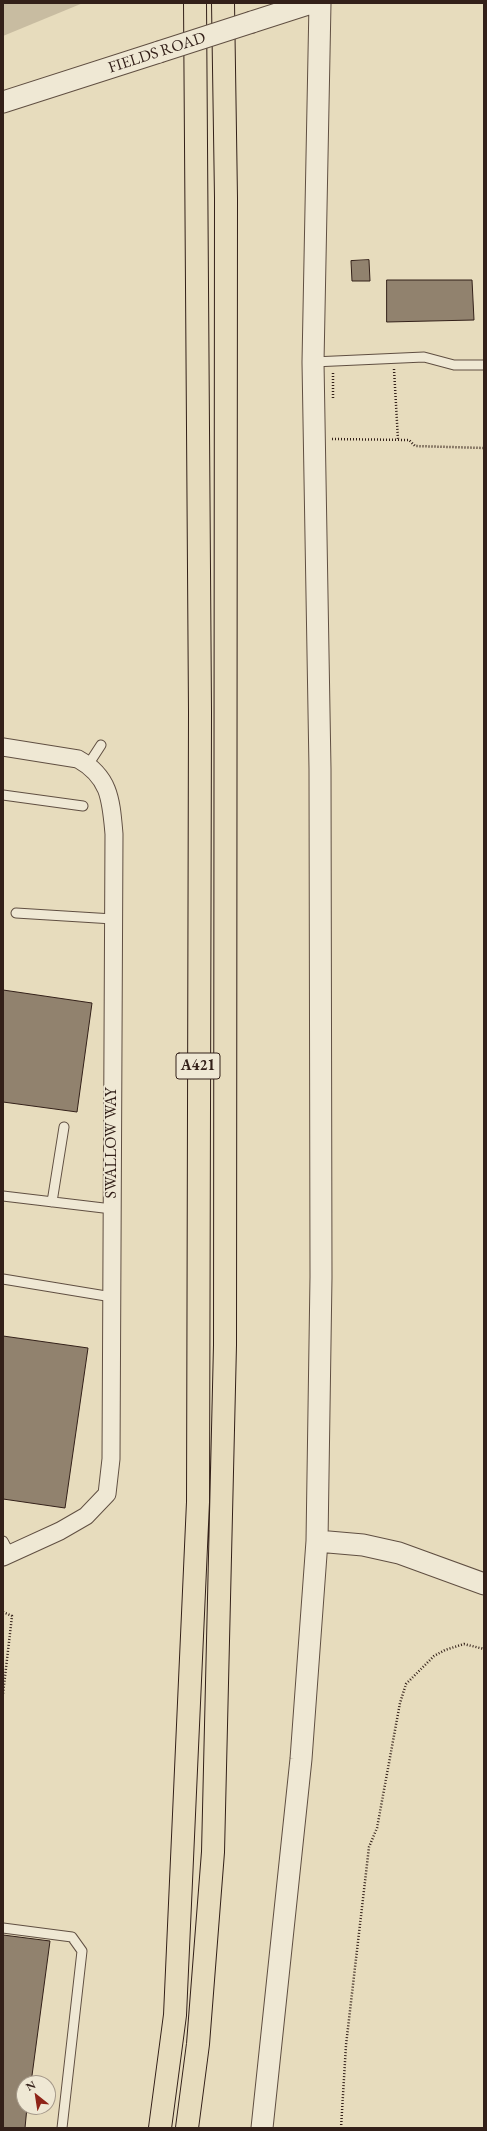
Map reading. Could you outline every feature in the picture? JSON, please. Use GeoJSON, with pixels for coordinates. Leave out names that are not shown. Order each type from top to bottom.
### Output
{"type":"FeatureCollection","features":[{"type":"Feature","properties":{"kind":"highway","name":"A421"},"geometry":{"type":"LineString","coordinates":[[160,2128],[175,2015],[198,1502],[200,712],[195,3]]}},
{"type":"Feature","properties":{"kind":"highway","name":"A421"},"geometry":{"type":"LineString","coordinates":[[187,2128],[198,2044],[213,1852],[225,1345],[226,198],[223,3]]}},
{"type":"Feature","properties":{"kind":"street","name":"FIELDS ROAD"},"geometry":{"type":"LineString","coordinates":[[3,102],[311,3]]}},
{"type":"Feature","properties":{"kind":"street"},"geometry":{"type":"LineString","coordinates":[[262,2128],[301,1759],[317,1541],[321,1277],[320,793],[314,362],[320,3]]}},
{"type":"Feature","properties":{"kind":"street","name":"SWALLOW WAY"},"geometry":{"type":"LineString","coordinates":[[3,747],[78,759],[88,765],[99,774],[111,803],[114,834],[111,1459],[107,1494],[86,1516],[60,1531],[5,1551]]}},
{"type":"Feature","properties":{"kind":"street"},"geometry":{"type":"LineString","coordinates":[[317,1541],[363,1545],[398,1553],[484,1584]]}},
{"type":"Feature","properties":{"kind":"lane"},"geometry":{"type":"LineString","coordinates":[[314,362],[424,357],[454,365],[484,365]]}},
{"type":"Feature","properties":{"kind":"lane"},"geometry":{"type":"LineString","coordinates":[[88,765],[101,745]]}},
{"type":"Feature","properties":{"kind":"lane"},"geometry":{"type":"LineString","coordinates":[[3,795],[83,806]]}},
{"type":"Feature","properties":{"kind":"lane"},"geometry":{"type":"LineString","coordinates":[[16,913],[113,919]]}},
{"type":"Feature","properties":{"kind":"lane"},"geometry":{"type":"LineString","coordinates":[[52,1202],[64,1127]]}},
{"type":"Feature","properties":{"kind":"lane"},"geometry":{"type":"LineString","coordinates":[[3,1196],[112,1209]]}},
{"type":"Feature","properties":{"kind":"lane"},"geometry":{"type":"LineString","coordinates":[[3,1279],[112,1297]]}},
{"type":"Feature","properties":{"kind":"lane"},"geometry":{"type":"LineString","coordinates":[[3,1928],[72,1937],[82,1951],[62,2128]]}},
{"type":"Feature","properties":{"kind":"path"},"geometry":{"type":"LineString","coordinates":[[393,359],[398,440]]}},
{"type":"Feature","properties":{"kind":"path"},"geometry":{"type":"LineString","coordinates":[[332,440],[409,440],[415,446],[484,448]]}},
{"type":"Feature","properties":{"kind":"path"},"geometry":{"type":"LineString","coordinates":[[3,1612],[12,1616],[3,1694]]}},
{"type":"Feature","properties":{"kind":"path"},"geometry":{"type":"LineString","coordinates":[[341,2128],[346,2045],[369,1847],[378,1822],[400,1704],[406,1684],[434,1656],[445,1650],[464,1644],[484,1649]]}},
{"type":"Feature","properties":{"kind":"shaded area"},"geometry":{"type":"Polygon","coordinates":[[[3,3],[83,3],[3,36],[3,3]]]}},
{"type":"Feature","properties":{"kind":"building"},"geometry":{"type":"Polygon","coordinates":[[[369,260],[370,281],[352,281],[351,261],[369,260]]]}},
{"type":"Feature","properties":{"kind":"building"},"geometry":{"type":"Polygon","coordinates":[[[387,280],[472,280],[474,320],[387,322],[387,280]]]}},
{"type":"Feature","properties":{"kind":"building"},"geometry":{"type":"Polygon","coordinates":[[[3,990],[92,1003],[77,1112],[3,1102],[3,990]]]}},
{"type":"Feature","properties":{"kind":"building"},"geometry":{"type":"Polygon","coordinates":[[[3,1336],[88,1348],[65,1508],[3,1499],[3,1336]]]}},
{"type":"Feature","properties":{"kind":"building"},"geometry":{"type":"Polygon","coordinates":[[[3,1935],[50,1941],[32,2075],[16,2075],[16,2115],[26,2115],[25,2128],[3,2128],[3,1935]]]}}]}
